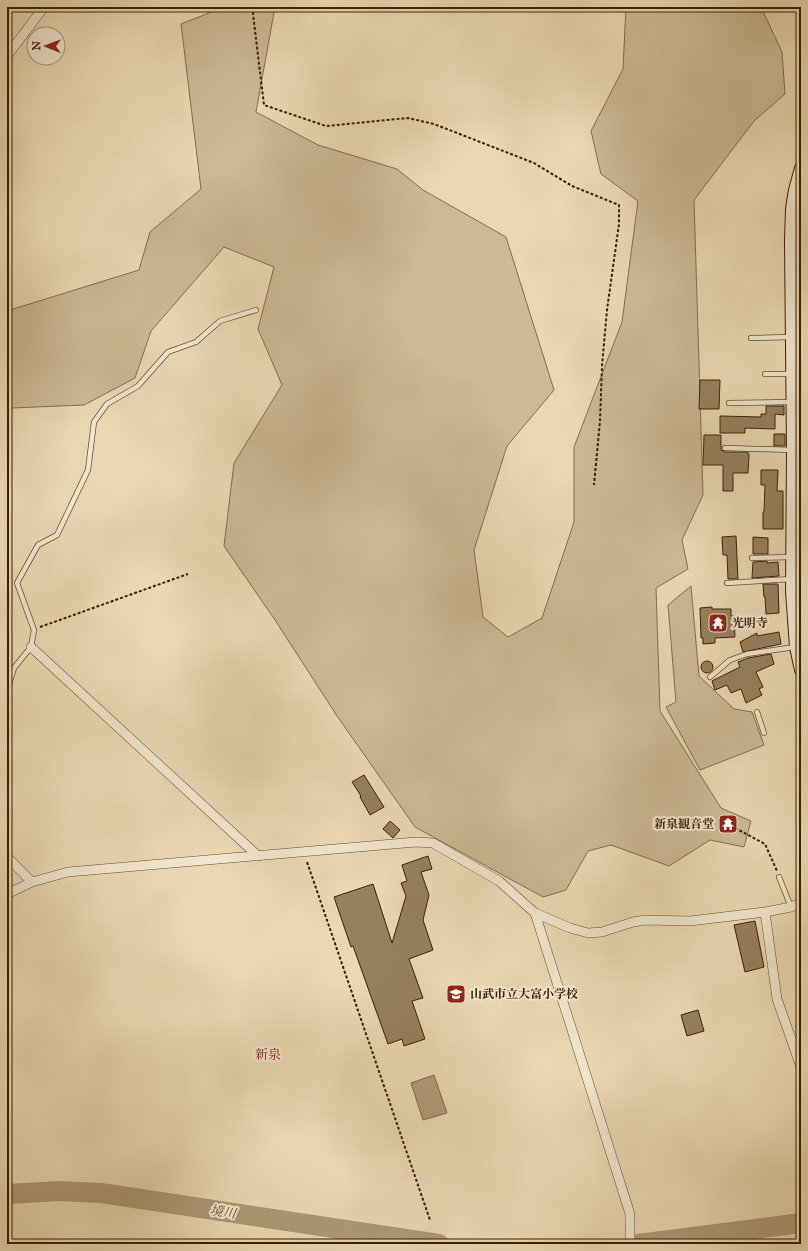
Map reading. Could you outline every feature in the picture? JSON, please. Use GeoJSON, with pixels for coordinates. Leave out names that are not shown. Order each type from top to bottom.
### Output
{"type":"FeatureCollection","features":[{"type":"Feature","properties":{"kind":"street"},"geometry":{"type":"LineString","coordinates":[[7,56],[44,7]]}},
{"type":"Feature","properties":{"kind":"street"},"geometry":{"type":"LineString","coordinates":[[800,666],[793,622],[792,579],[794,454],[792,402],[794,367],[792,337],[791,241],[794,226],[795,190],[801,168]]}},
{"type":"Feature","properties":{"kind":"street"},"geometry":{"type":"LineString","coordinates":[[31,646],[258,856]]}},
{"type":"Feature","properties":{"kind":"street"},"geometry":{"type":"LineString","coordinates":[[7,894],[32,882],[68,872],[416,842],[432,844],[499,881],[535,912],[570,928],[588,933],[602,932],[633,922],[645,920],[690,921],[765,912],[791,907],[801,903]]}},
{"type":"Feature","properties":{"kind":"street"},"geometry":{"type":"LineString","coordinates":[[7,857],[32,882]]}},
{"type":"Feature","properties":{"kind":"street"},"geometry":{"type":"LineString","coordinates":[[535,912],[630,1214],[630,1244]]}},
{"type":"Feature","properties":{"kind":"street"},"geometry":{"type":"LineString","coordinates":[[765,912],[777,999],[801,1067]]}},
{"type":"Feature","properties":{"kind":"lane"},"geometry":{"type":"LineString","coordinates":[[7,688],[14,668],[31,646],[34,630],[17,583],[38,545],[57,535],[88,470],[94,422],[106,404],[138,386],[168,352],[196,342],[220,321],[256,310]]}},
{"type":"Feature","properties":{"kind":"lane"},"geometry":{"type":"LineString","coordinates":[[751,338],[792,337]]}},
{"type":"Feature","properties":{"kind":"lane"},"geometry":{"type":"LineString","coordinates":[[765,374],[794,367]]}},
{"type":"Feature","properties":{"kind":"lane"},"geometry":{"type":"LineString","coordinates":[[729,403],[792,402]]}},
{"type":"Feature","properties":{"kind":"lane"},"geometry":{"type":"LineString","coordinates":[[725,448],[794,454]]}},
{"type":"Feature","properties":{"kind":"lane"},"geometry":{"type":"LineString","coordinates":[[752,558],[792,557]]}},
{"type":"Feature","properties":{"kind":"lane"},"geometry":{"type":"LineString","coordinates":[[727,583],[792,579]]}},
{"type":"Feature","properties":{"kind":"lane"},"geometry":{"type":"LineString","coordinates":[[710,677],[730,660],[747,654],[796,647]]}},
{"type":"Feature","properties":{"kind":"lane"},"geometry":{"type":"LineString","coordinates":[[757,712],[764,733]]}},
{"type":"Feature","properties":{"kind":"lane"},"geometry":{"type":"LineString","coordinates":[[779,877],[791,907]]}},
{"type":"Feature","properties":{"kind":"path"},"geometry":{"type":"LineString","coordinates":[[254,7],[253,14],[264,105],[326,126],[408,118],[434,124],[534,163],[572,186],[619,205],[619,224],[607,310],[602,366],[600,421],[594,484]]}},
{"type":"Feature","properties":{"kind":"path"},"geometry":{"type":"LineString","coordinates":[[34,630],[188,574]]}},
{"type":"Feature","properties":{"kind":"path"},"geometry":{"type":"LineString","coordinates":[[735,828],[765,844],[779,877]]}},
{"type":"Feature","properties":{"kind":"path"},"geometry":{"type":"LineString","coordinates":[[304,852],[430,1220]]}},
{"type":"Feature","properties":{"kind":"shaded area"},"geometry":{"type":"Polygon","coordinates":[[[224,7],[275,7],[256,112],[318,145],[397,169],[423,190],[506,237],[554,390],[507,446],[474,550],[483,617],[508,637],[542,618],[574,522],[574,447],[622,322],[638,201],[601,174],[591,131],[623,69],[626,7],[761,7],[782,52],[785,94],[754,121],[694,200],[703,495],[682,540],[688,569],[656,588],[660,711],[721,808],[751,821],[744,847],[710,840],[669,866],[611,845],[588,851],[566,890],[543,897],[415,827],[337,716],[275,620],[224,546],[234,463],[282,385],[258,329],[274,267],[224,247],[151,331],[135,378],[84,405],[12,408],[7,410],[7,311],[139,270],[150,232],[201,189],[181,24],[224,7]]]}},
{"type":"Feature","properties":{"kind":"shaded area"},"geometry":{"type":"Polygon","coordinates":[[[691,586],[699,676],[734,709],[752,712],[764,745],[700,770],[666,707],[676,702],[668,605],[691,586]]]}},
{"type":"Feature","properties":{"kind":"shaded area"},"geometry":{"type":"Polygon","coordinates":[[[434,1075],[447,1113],[423,1120],[411,1083],[434,1075]]]}},
{"type":"Feature","properties":{"kind":"building"},"geometry":{"type":"Polygon","coordinates":[[[700,380],[720,380],[719,409],[699,409],[700,380]]]}},
{"type":"Feature","properties":{"kind":"building"},"geometry":{"type":"Polygon","coordinates":[[[766,406],[784,406],[784,415],[775,414],[775,429],[745,428],[745,433],[720,433],[720,416],[761,417],[761,414],[766,414],[766,406]]]}},
{"type":"Feature","properties":{"kind":"building"},"geometry":{"type":"Polygon","coordinates":[[[774,434],[785,434],[785,446],[774,446],[774,434]]]}},
{"type":"Feature","properties":{"kind":"building"},"geometry":{"type":"Polygon","coordinates":[[[704,435],[721,435],[721,450],[725,452],[748,452],[748,473],[733,473],[733,491],[723,491],[723,465],[703,465],[704,435]]]}},
{"type":"Feature","properties":{"kind":"building"},"geometry":{"type":"Polygon","coordinates":[[[761,470],[778,470],[777,491],[783,491],[783,529],[763,529],[765,485],[761,485],[761,470]]]}},
{"type":"Feature","properties":{"kind":"building"},"geometry":{"type":"Polygon","coordinates":[[[736,536],[738,579],[728,579],[727,555],[723,555],[722,537],[736,536]]]}},
{"type":"Feature","properties":{"kind":"building"},"geometry":{"type":"Polygon","coordinates":[[[753,537],[768,538],[768,554],[753,554],[753,537]]]}},
{"type":"Feature","properties":{"kind":"building"},"geometry":{"type":"Polygon","coordinates":[[[767,561],[767,563],[778,562],[779,576],[752,578],[753,562],[767,561]]]}},
{"type":"Feature","properties":{"kind":"building"},"geometry":{"type":"Polygon","coordinates":[[[763,584],[778,584],[779,613],[766,614],[763,584]]]}},
{"type":"Feature","properties":{"kind":"building","name":"光明寺"},"geometry":{"type":"Polygon","coordinates":[[[712,607],[712,609],[731,609],[731,616],[734,616],[735,637],[715,638],[715,643],[703,644],[703,638],[701,638],[700,608],[712,607]]]}},
{"type":"Feature","properties":{"kind":"building"},"geometry":{"type":"Polygon","coordinates":[[[779,632],[781,644],[743,652],[740,642],[757,633],[757,636],[779,632]]]}},
{"type":"Feature","properties":{"kind":"building"},"geometry":{"type":"Polygon","coordinates":[[[771,654],[774,664],[756,672],[763,687],[759,689],[762,695],[746,703],[741,689],[731,693],[727,685],[715,690],[712,681],[740,667],[738,662],[748,658],[771,654]]]}},
{"type":"Feature","properties":{"kind":"building"},"geometry":{"type":"Polygon","coordinates":[[[705,661],[709,661],[713,667],[709,673],[705,673],[701,669],[701,665],[705,661]]]}},
{"type":"Feature","properties":{"kind":"building"},"geometry":{"type":"Polygon","coordinates":[[[364,775],[384,807],[370,815],[352,782],[364,775]]]}},
{"type":"Feature","properties":{"kind":"building","name":"新泉観音堂"},"geometry":{"type":"Polygon","coordinates":[[[726,816],[736,821],[730,833],[720,828],[726,816]]]}},
{"type":"Feature","properties":{"kind":"building"},"geometry":{"type":"Polygon","coordinates":[[[390,821],[400,830],[393,838],[383,829],[390,821]]]}},
{"type":"Feature","properties":{"kind":"building"},"geometry":{"type":"Polygon","coordinates":[[[428,856],[432,869],[421,872],[429,895],[423,920],[433,950],[409,959],[423,998],[412,1001],[425,1039],[404,1046],[402,1039],[388,1044],[353,946],[351,947],[334,897],[373,884],[392,943],[406,896],[401,883],[407,881],[402,865],[428,856]]]}},
{"type":"Feature","properties":{"kind":"building"},"geometry":{"type":"Polygon","coordinates":[[[755,921],[764,967],[745,972],[734,925],[755,921]]]}},
{"type":"Feature","properties":{"kind":"building"},"geometry":{"type":"Polygon","coordinates":[[[698,1010],[704,1031],[687,1036],[681,1015],[698,1010]]]}},
{"type":"Feature","properties":{"kind":"waterway","name":"境川"},"geometry":{"type":"LineString","coordinates":[[7,1194],[59,1191],[101,1193],[439,1244]]}},
{"type":"Feature","properties":{"kind":"waterway","name":"境川"},"geometry":{"type":"LineString","coordinates":[[638,1244],[801,1223]]}},
{"type":"Feature","properties":{"kind":"place","name":"光明寺"},"geometry":{"type":"Point","coordinates":[718,623]}},
{"type":"Feature","properties":{"kind":"place","name":"新泉観音堂"},"geometry":{"type":"Point","coordinates":[728,824]}},
{"type":"Feature","properties":{"kind":"place","name":"山武市立大富小学校"},"geometry":{"type":"Point","coordinates":[456,994]}},
{"type":"Feature","properties":{"kind":"district","name":"新泉"},"geometry":{"type":"Point","coordinates":[268,1055]}}]}
